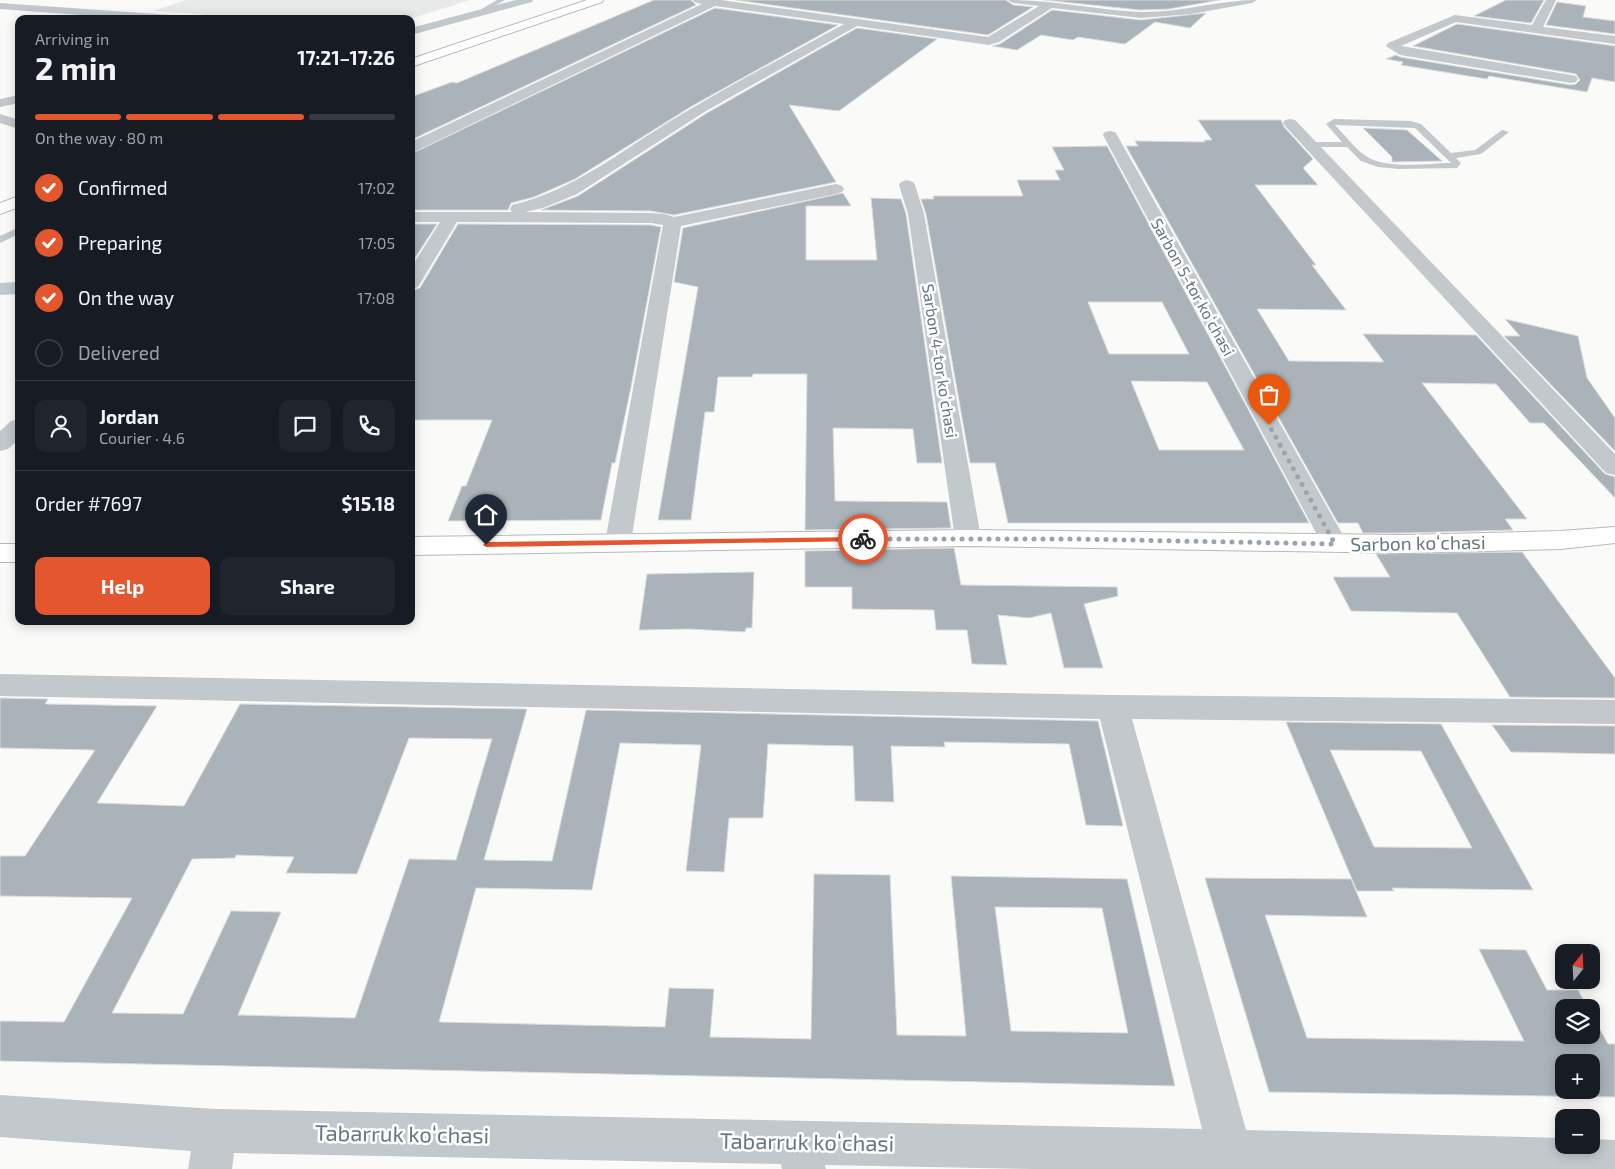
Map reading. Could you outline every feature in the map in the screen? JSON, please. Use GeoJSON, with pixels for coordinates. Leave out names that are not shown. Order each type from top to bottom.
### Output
{"type":"FeatureCollection","features":[{"type":"Feature","properties":{"kind":"street"},"geometry":{"type":"LineString","coordinates":[[415,31],[528,0]]}},
{"type":"Feature","properties":{"kind":"street"},"geometry":{"type":"LineString","coordinates":[[415,53],[576,0]]}},
{"type":"Feature","properties":{"kind":"street"},"geometry":{"type":"LineString","coordinates":[[415,62],[598,0]]}},
{"type":"Feature","properties":{"kind":"street"},"geometry":{"type":"LineString","coordinates":[[698,0],[989,41],[1049,5]]}},
{"type":"Feature","properties":{"kind":"street"},"geometry":{"type":"LineString","coordinates":[[1013,0],[1141,16],[1191,11],[1252,0]]}},
{"type":"Feature","properties":{"kind":"street"},"geometry":{"type":"LineString","coordinates":[[1536,28],[1550,0]]}},
{"type":"Feature","properties":{"kind":"street"},"geometry":{"type":"LineString","coordinates":[[415,146],[714,2]]}},
{"type":"Feature","properties":{"kind":"street"},"geometry":{"type":"LineString","coordinates":[[1,7],[124,15]]}},
{"type":"Feature","properties":{"kind":"street"},"geometry":{"type":"LineString","coordinates":[[1571,79],[1400,51],[1392,46],[1455,18],[1615,40]]}},
{"type":"Feature","properties":{"kind":"street"},"geometry":{"type":"LineString","coordinates":[[452,217],[485,215],[531,207],[568,192],[653,138],[854,22]]}},
{"type":"Feature","properties":{"kind":"street"},"geometry":{"type":"LineString","coordinates":[[0,103],[15,100]]}},
{"type":"Feature","properties":{"kind":"street"},"geometry":{"type":"LineString","coordinates":[[0,118],[15,123]]}},
{"type":"Feature","properties":{"kind":"street"},"geometry":{"type":"LineString","coordinates":[[1290,123],[1615,468]]}},
{"type":"Feature","properties":{"kind":"street","name":"Sarbon 5-tor koʻchasi"},"geometry":{"type":"LineString","coordinates":[[1110,135],[1335,544]]}},
{"type":"Feature","properties":{"kind":"street","name":"Sarbon 4-tor koʻchasi"},"geometry":{"type":"LineString","coordinates":[[907,185],[916,214],[968,538]]}},
{"type":"Feature","properties":{"kind":"street"},"geometry":{"type":"LineString","coordinates":[[0,195],[15,189]]}},
{"type":"Feature","properties":{"kind":"street"},"geometry":{"type":"LineString","coordinates":[[415,217],[651,218],[664,219],[672,223],[836,189]]}},
{"type":"Feature","properties":{"kind":"street"},"geometry":{"type":"LineString","coordinates":[[0,209],[15,203]]}},
{"type":"Feature","properties":{"kind":"street"},"geometry":{"type":"LineString","coordinates":[[415,277],[452,217]]}},
{"type":"Feature","properties":{"kind":"street"},"geometry":{"type":"LineString","coordinates":[[618,542],[672,223]]}},
{"type":"Feature","properties":{"kind":"street"},"geometry":{"type":"LineString","coordinates":[[0,289],[15,288]]}},
{"type":"Feature","properties":{"kind":"street"},"geometry":{"type":"LineString","coordinates":[[0,444],[15,430]]}},
{"type":"Feature","properties":{"kind":"street","name":"Sarbon koʻchasi"},"geometry":{"type":"LineString","coordinates":[[415,546],[968,538],[1335,544],[1561,540],[1615,535]]}},
{"type":"Feature","properties":{"kind":"street"},"geometry":{"type":"LineString","coordinates":[[0,553],[15,553]]}},
{"type":"Feature","properties":{"kind":"street"},"geometry":{"type":"LineString","coordinates":[[0,685],[1113,707],[1615,712]]}},
{"type":"Feature","properties":{"kind":"street"},"geometry":{"type":"LineString","coordinates":[[1113,707],[1230,1152]]}},
{"type":"Feature","properties":{"kind":"street","name":"Tabarruk koʻchasi"},"geometry":{"type":"LineString","coordinates":[[0,1116],[213,1150],[801,1155],[1230,1152],[1432,1162],[1615,1162]]}},
{"type":"Feature","properties":{"kind":"lane"},"geometry":{"type":"LineString","coordinates":[[476,14],[502,0]]}},
{"type":"Feature","properties":{"kind":"lane"},"geometry":{"type":"LineString","coordinates":[[1334,122],[1400,122],[1418,126],[1456,163],[1454,166],[1384,165],[1372,163],[1364,159],[1349,144],[1330,124],[1334,122]]}},
{"type":"Feature","properties":{"kind":"lane"},"geometry":{"type":"LineString","coordinates":[[1450,156],[1478,152],[1505,132]]}},
{"type":"Feature","properties":{"kind":"lane"},"geometry":{"type":"LineString","coordinates":[[1310,145],[1349,144]]}},
{"type":"Feature","properties":{"kind":"lane"},"geometry":{"type":"LineString","coordinates":[[0,240],[15,232]]}},
{"type":"Feature","properties":{"kind":"shaded area"},"geometry":{"type":"Polygon","coordinates":[[[186,0],[470,0],[415,17],[415,15],[204,15],[153,11],[186,0]]]}},
{"type":"Feature","properties":{"kind":"building"},"geometry":{"type":"Polygon","coordinates":[[[654,0],[691,0],[696,5],[415,138],[415,96],[452,82],[457,83],[654,0]]]}},
{"type":"Feature","properties":{"kind":"building"},"geometry":{"type":"Polygon","coordinates":[[[735,0],[1006,0],[1013,5],[1033,7],[988,35],[735,0]]]}},
{"type":"Feature","properties":{"kind":"building"},"geometry":{"type":"Polygon","coordinates":[[[1044,0],[1220,0],[1169,9],[1140,10],[1044,0]]]}},
{"type":"Feature","properties":{"kind":"building"},"geometry":{"type":"Polygon","coordinates":[[[1506,0],[1544,0],[1531,23],[1474,16],[1506,0]]]}},
{"type":"Feature","properties":{"kind":"building"},"geometry":{"type":"Polygon","coordinates":[[[1557,2],[1586,6],[1583,17],[1615,21],[1615,34],[1546,25],[1557,2]]]}},
{"type":"Feature","properties":{"kind":"building"},"geometry":{"type":"Polygon","coordinates":[[[715,8],[838,25],[692,106],[575,179],[534,197],[511,203],[508,210],[415,210],[415,152],[715,8]]]}},
{"type":"Feature","properties":{"kind":"building"},"geometry":{"type":"Polygon","coordinates":[[[1052,10],[1141,20],[1206,13],[1190,28],[1155,22],[1125,44],[1078,37],[1073,40],[1041,35],[1017,50],[992,46],[1000,44],[1052,10]]]}},
{"type":"Feature","properties":{"kind":"building"},"geometry":{"type":"Polygon","coordinates":[[[1457,24],[1615,46],[1615,82],[1592,78],[1587,92],[1489,76],[1487,79],[1401,65],[1403,62],[1386,59],[1396,55],[1571,85],[1576,84],[1580,80],[1576,74],[1413,46],[1457,24]]]}},
{"type":"Feature","properties":{"kind":"building"},"geometry":{"type":"Polygon","coordinates":[[[857,28],[937,39],[839,111],[789,105],[836,182],[674,215],[651,211],[541,210],[578,196],[707,113],[857,28]]]}},
{"type":"Feature","properties":{"kind":"building"},"geometry":{"type":"Polygon","coordinates":[[[1198,120],[1281,120],[1284,127],[1313,159],[1303,168],[1318,185],[1255,185],[1316,265],[1312,265],[1346,310],[1257,309],[1289,361],[1384,362],[1363,334],[1476,335],[1605,474],[1615,477],[1615,498],[1544,423],[1530,423],[1496,384],[1422,383],[1527,519],[1505,519],[1513,530],[1403,533],[1363,533],[1358,523],[1338,523],[1126,146],[1138,146],[1135,141],[1205,142],[1204,140],[1212,140],[1198,120]]]}},
{"type":"Feature","properties":{"kind":"building"},"geometry":{"type":"Polygon","coordinates":[[[1363,128],[1407,130],[1442,161],[1392,162],[1392,157],[1363,128]]]}},
{"type":"Feature","properties":{"kind":"building"},"geometry":{"type":"Polygon","coordinates":[[[1107,146],[1309,523],[1008,523],[995,463],[970,463],[926,214],[921,199],[934,199],[933,196],[1023,196],[1017,180],[1060,180],[1055,170],[1064,170],[1052,147],[1107,146]],[[1088,302],[1109,354],[1189,354],[1162,302],[1088,302]],[[1131,381],[1159,450],[1244,450],[1207,382],[1131,381]]]}},
{"type":"Feature","properties":{"kind":"building"},"geometry":{"type":"Polygon","coordinates":[[[843,193],[851,206],[806,206],[806,260],[877,260],[871,198],[901,199],[906,214],[942,463],[917,463],[913,429],[833,428],[835,501],[947,502],[951,528],[805,530],[807,374],[753,374],[752,377],[718,377],[714,412],[705,412],[691,520],[658,520],[698,287],[674,282],[683,228],[843,193]]]}},
{"type":"Feature","properties":{"kind":"building"},"geometry":{"type":"Polygon","coordinates":[[[415,224],[437,224],[415,258],[415,224]]]}},
{"type":"Feature","properties":{"kind":"building"},"geometry":{"type":"Polygon","coordinates":[[[458,224],[651,225],[661,227],[631,387],[615,463],[612,463],[601,520],[448,521],[462,486],[466,486],[492,420],[415,420],[415,290],[420,288],[458,224]]]}},
{"type":"Feature","properties":{"kind":"building"},"geometry":{"type":"Polygon","coordinates":[[[1505,319],[1578,336],[1587,378],[1615,418],[1615,451],[1504,336],[1520,336],[1505,319]]]}},
{"type":"Feature","properties":{"kind":"building"},"geometry":{"type":"Polygon","coordinates":[[[954,548],[961,585],[1117,587],[1118,596],[1084,604],[1103,668],[1064,668],[1051,613],[1029,618],[998,615],[1007,665],[972,664],[967,630],[936,630],[934,610],[852,609],[852,587],[805,587],[805,551],[954,548]]]}},
{"type":"Feature","properties":{"kind":"building"},"geometry":{"type":"Polygon","coordinates":[[[1522,552],[1615,678],[1615,698],[1510,697],[1457,613],[1351,611],[1333,577],[1390,577],[1376,554],[1522,552]]]}},
{"type":"Feature","properties":{"kind":"building"},"geometry":{"type":"Polygon","coordinates":[[[754,572],[752,628],[746,628],[745,632],[689,629],[639,630],[647,574],[754,572]]]}},
{"type":"Feature","properties":{"kind":"building"},"geometry":{"type":"Polygon","coordinates":[[[0,698],[48,699],[45,704],[157,706],[97,803],[184,806],[240,704],[527,709],[484,860],[552,861],[586,710],[1098,721],[1123,826],[1086,825],[1069,744],[944,742],[945,747],[891,746],[894,802],[855,801],[853,746],[768,744],[763,818],[729,818],[724,872],[686,871],[701,745],[620,743],[592,890],[476,888],[439,1022],[665,1027],[669,988],[714,989],[710,1037],[811,1039],[814,874],[890,875],[897,1035],[966,1036],[951,876],[1127,879],[1175,1086],[0,1061],[0,1021],[64,1022],[132,898],[0,896],[0,856],[25,856],[95,750],[0,748],[0,698]],[[409,738],[357,874],[286,873],[294,857],[236,855],[235,858],[192,859],[112,1013],[183,1014],[231,911],[281,912],[238,1015],[355,1018],[409,859],[456,860],[492,739],[409,738]],[[995,907],[1011,1031],[1128,1033],[1102,908],[995,907]]]}},
{"type":"Feature","properties":{"kind":"building"},"geometry":{"type":"Polygon","coordinates":[[[1286,722],[1441,724],[1533,890],[1392,888],[1394,891],[1357,891],[1286,722]],[[1330,750],[1374,847],[1472,848],[1421,751],[1330,750]]]}},
{"type":"Feature","properties":{"kind":"building"},"geometry":{"type":"Polygon","coordinates":[[[1492,725],[1615,726],[1615,754],[1511,752],[1492,725]]]}},
{"type":"Feature","properties":{"kind":"building"},"geometry":{"type":"Polygon","coordinates":[[[1205,878],[1351,879],[1367,917],[1265,915],[1307,1038],[1524,1041],[1479,949],[1526,950],[1547,990],[1578,990],[1583,999],[1555,999],[1555,1044],[1600,1044],[1600,1029],[1608,1044],[1615,1044],[1615,1097],[1600,1097],[1600,1054],[1555,1054],[1555,1096],[1269,1092],[1205,878]]]}},
{"type":"Feature","properties":{"kind":"way so far"},"geometry":{"type":"LineString","coordinates":[[863,539],[1075,539],[1335,544],[1269,425]]}},
{"type":"Feature","properties":{"kind":"route"},"geometry":{"type":"LineString","coordinates":[[486,545],[863,539]]}}]}
